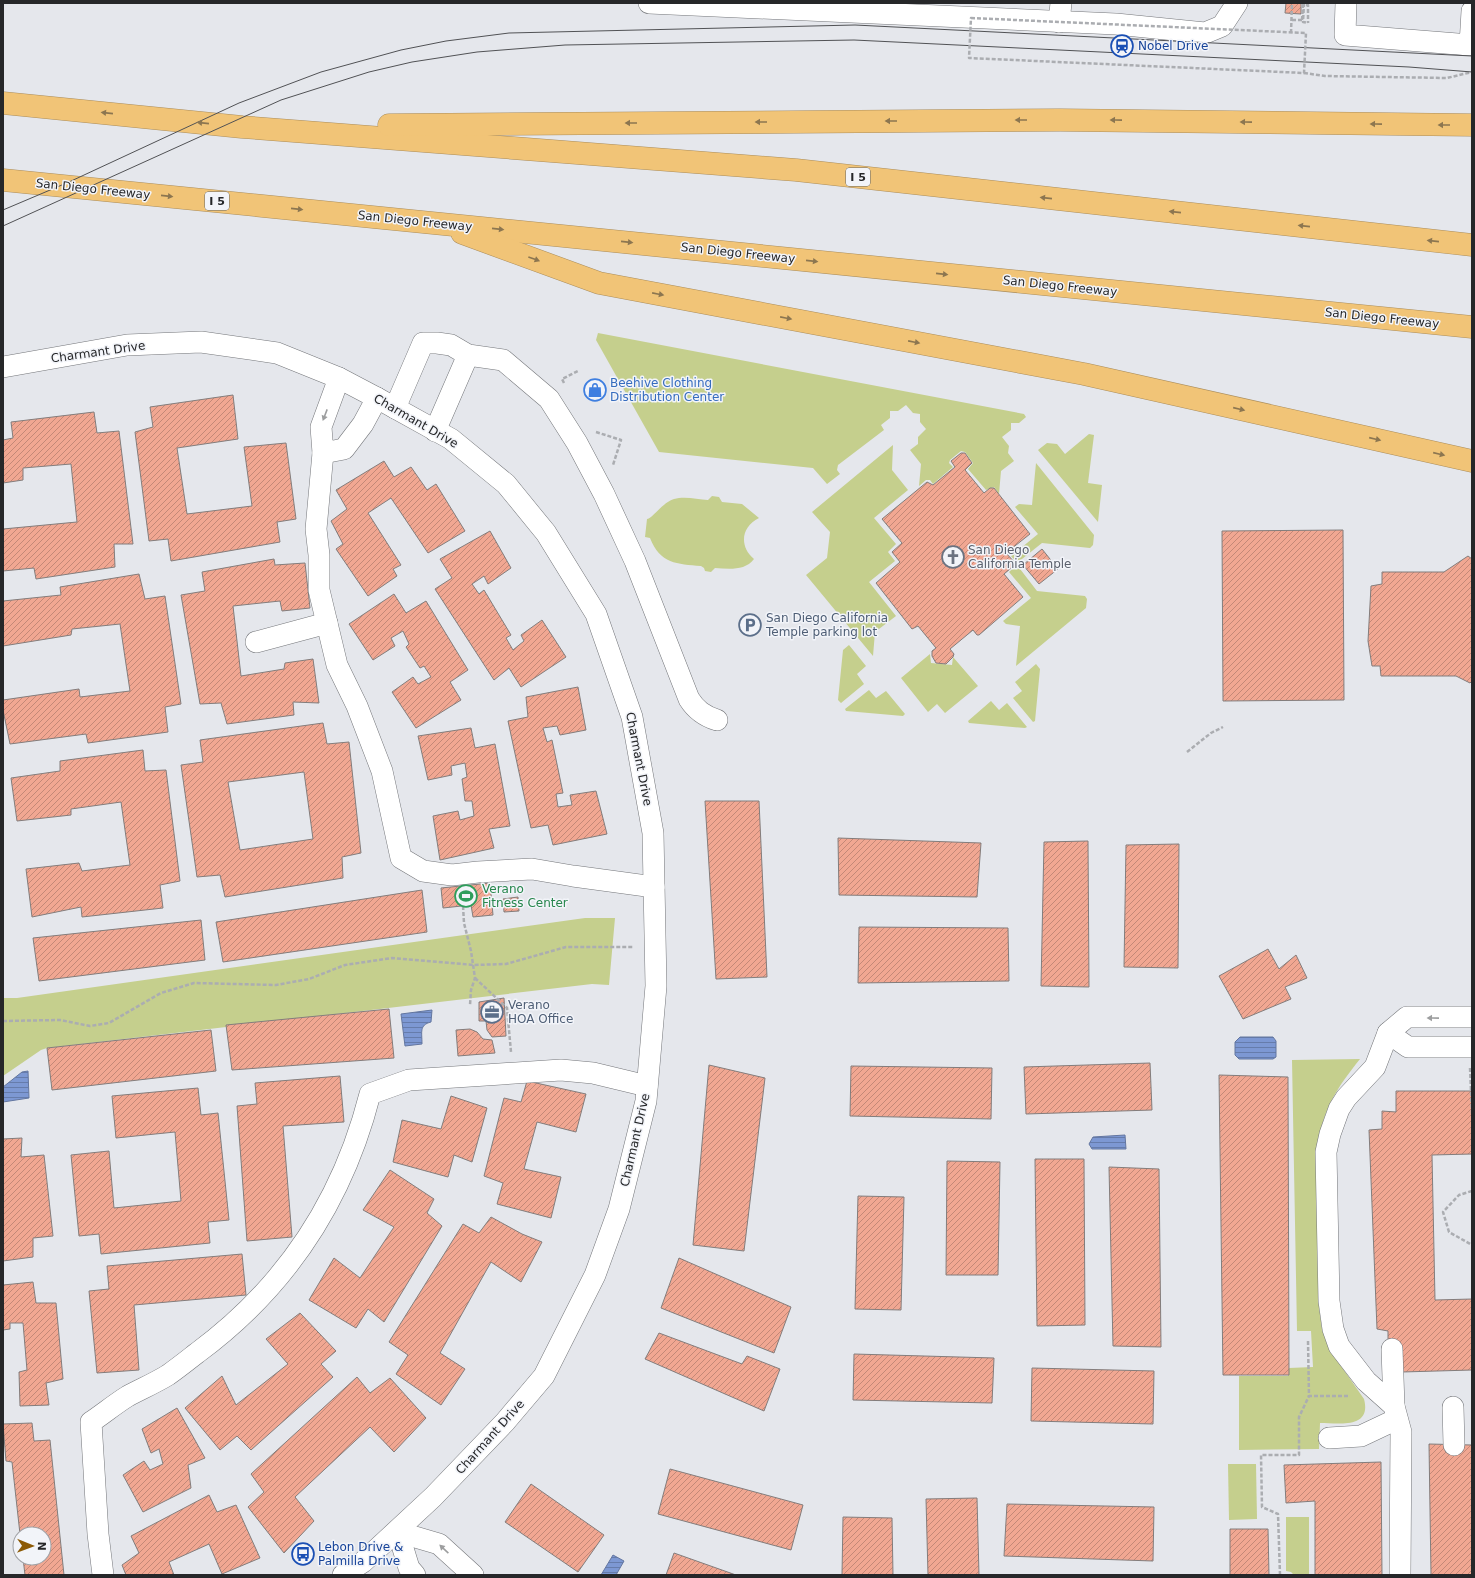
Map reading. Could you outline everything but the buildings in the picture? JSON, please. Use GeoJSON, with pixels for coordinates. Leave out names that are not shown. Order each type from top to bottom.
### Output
{"type":"FeatureCollection","features":[{"type":"Feature","properties":{"kind":"highway","name":"I 5"},"geometry":{"type":"LineString","coordinates":[[3,103],[242,127],[796,170],[1472,245]]}},
{"type":"Feature","properties":{"kind":"highway"},"geometry":{"type":"LineString","coordinates":[[242,127],[1060,120],[1472,125]]}},
{"type":"Feature","properties":{"kind":"highway","name":"San Diego Freeway"},"geometry":{"type":"LineString","coordinates":[[3,180],[1472,327]]}},
{"type":"Feature","properties":{"kind":"highway"},"geometry":{"type":"LineString","coordinates":[[431,222],[599,283],[1084,374],[1472,462]]}},
{"type":"Feature","properties":{"kind":"street"},"geometry":{"type":"LineString","coordinates":[[649,3],[1060,13],[1116,24],[1205,33],[1222,26],[1237,3]]}},
{"type":"Feature","properties":{"kind":"street"},"geometry":{"type":"LineString","coordinates":[[1346,3],[1345,35],[1470,45],[1472,11]]}},
{"type":"Feature","properties":{"kind":"street","name":"Charmant Drive"},"geometry":{"type":"LineString","coordinates":[[3,368],[127,345],[201,342],[276,353],[339,378],[435,430],[451,440],[506,484],[546,533],[596,614],[632,717],[653,832],[654,946],[656,986],[646,1101],[619,1209],[595,1275],[544,1376],[463,1468],[398,1532],[363,1562],[343,1575]]}},
{"type":"Feature","properties":{"kind":"street"},"geometry":{"type":"LineString","coordinates":[[395,408],[423,344],[437,342],[451,345],[468,355],[503,360],[550,398],[577,444],[614,514],[635,562],[689,698],[698,710],[706,716],[717,720]]}},
{"type":"Feature","properties":{"kind":"street"},"geometry":{"type":"LineString","coordinates":[[435,430],[468,355]]}},
{"type":"Feature","properties":{"kind":"street"},"geometry":{"type":"LineString","coordinates":[[339,378],[320,427],[322,453],[316,529],[319,555],[319,590],[337,665],[357,706],[382,771],[401,858],[423,871],[452,875],[532,869],[654,888]]}},
{"type":"Feature","properties":{"kind":"street"},"geometry":{"type":"LineString","coordinates":[[322,453],[344,449],[363,424],[376,398]]}},
{"type":"Feature","properties":{"kind":"street"},"geometry":{"type":"LineString","coordinates":[[256,642],[327,623]]}},
{"type":"Feature","properties":{"kind":"street"},"geometry":{"type":"LineString","coordinates":[[1396,1412],[1366,1381],[1339,1346],[1332,1328],[1329,1301],[1326,1152],[1330,1134],[1339,1109],[1346,1098],[1375,1067],[1388,1033],[1407,1017],[1472,1017]]}},
{"type":"Feature","properties":{"kind":"street"},"geometry":{"type":"LineString","coordinates":[[1388,1033],[1408,1047],[1471,1047]]}},
{"type":"Feature","properties":{"kind":"street"},"geometry":{"type":"LineString","coordinates":[[103,1575],[98,1534],[91,1422],[128,1396],[168,1374],[226,1332],[264,1295],[298,1253],[323,1213],[346,1166],[362,1127],[370,1094],[409,1080],[512,1072],[561,1070],[593,1073],[648,1086]]}},
{"type":"Feature","properties":{"kind":"street"},"geometry":{"type":"LineString","coordinates":[[1392,1349],[1396,1412],[1401,1432],[1400,1575]]}},
{"type":"Feature","properties":{"kind":"street"},"geometry":{"type":"LineString","coordinates":[[1453,1407],[1454,1445]]}},
{"type":"Feature","properties":{"kind":"street"},"geometry":{"type":"LineString","coordinates":[[1328,1438],[1361,1436],[1396,1412]]}},
{"type":"Feature","properties":{"kind":"street"},"geometry":{"type":"LineString","coordinates":[[398,1532],[409,1568],[415,1575]]}},
{"type":"Feature","properties":{"kind":"street"},"geometry":{"type":"LineString","coordinates":[[398,1532],[439,1544],[473,1575]]}},
{"type":"Feature","properties":{"kind":"path"},"geometry":{"type":"LineString","coordinates":[[1292,3],[1292,33]]}},
{"type":"Feature","properties":{"kind":"path"},"geometry":{"type":"LineString","coordinates":[[1292,20],[1302,20],[1303,5],[1308,5],[1308,22],[1303,22],[1304,16],[1304,10],[1304,3]]}},
{"type":"Feature","properties":{"kind":"path"},"geometry":{"type":"LineString","coordinates":[[1304,73],[1306,33],[971,18],[969,58],[1304,73],[1325,76],[1447,78],[1472,72]]}},
{"type":"Feature","properties":{"kind":"path"},"geometry":{"type":"LineString","coordinates":[[1187,752],[1211,733],[1223,727]]}},
{"type":"Feature","properties":{"kind":"path"},"geometry":{"type":"LineString","coordinates":[[463,906],[464,923],[474,966],[475,978],[471,990],[470,1005]]}},
{"type":"Feature","properties":{"kind":"path"},"geometry":{"type":"LineString","coordinates":[[3,1020],[60,1020],[90,1026],[108,1023],[161,993],[194,983],[276,985],[309,979],[345,965],[392,958],[474,966],[506,964],[566,946],[654,946]]}},
{"type":"Feature","properties":{"kind":"path"},"geometry":{"type":"LineString","coordinates":[[475,978],[507,1008],[512,1072]]}},
{"type":"Feature","properties":{"kind":"path"},"geometry":{"type":"LineString","coordinates":[[1471,1047],[1472,1114]]}},
{"type":"Feature","properties":{"kind":"path"},"geometry":{"type":"LineString","coordinates":[[1472,1191],[1459,1195],[1443,1212],[1449,1232],[1472,1245]]}},
{"type":"Feature","properties":{"kind":"path"},"geometry":{"type":"LineString","coordinates":[[1280,1575],[1278,1514],[1262,1507],[1261,1455],[1299,1455],[1299,1417],[1309,1396],[1308,1341]]}},
{"type":"Feature","properties":{"kind":"path"},"geometry":{"type":"LineString","coordinates":[[1309,1396],[1357,1396],[1376,1390]]}},
{"type":"Feature","properties":{"kind":"green space"},"geometry":{"type":"Polygon","coordinates":[[[598,333],[1024,414],[1026,417],[1019,423],[1011,423],[1011,430],[1002,437],[1009,446],[1008,453],[1014,461],[1001,471],[999,494],[994,487],[986,490],[968,469],[973,463],[965,452],[961,451],[950,460],[949,463],[953,467],[933,484],[930,480],[926,480],[919,486],[921,464],[910,450],[918,444],[918,437],[926,429],[920,422],[920,414],[913,413],[906,405],[898,411],[890,411],[890,418],[881,425],[884,430],[838,465],[837,470],[840,474],[827,484],[813,468],[659,452],[596,340],[598,333]]]}},
{"type":"Feature","properties":{"kind":"green space"},"geometry":{"type":"Polygon","coordinates":[[[1089,434],[1094,435],[1088,483],[1102,485],[1098,522],[1038,450],[1047,443],[1057,444],[1065,454],[1089,434]]]}},
{"type":"Feature","properties":{"kind":"green space"},"geometry":{"type":"Polygon","coordinates":[[[893,445],[892,470],[908,490],[874,518],[896,544],[888,552],[895,561],[869,582],[896,616],[875,632],[873,656],[806,575],[827,558],[830,532],[812,512],[893,445]]]}},
{"type":"Feature","properties":{"kind":"green space"},"geometry":{"type":"Polygon","coordinates":[[[1036,463],[1094,535],[1093,545],[1090,548],[1042,543],[1017,563],[1011,556],[1038,534],[1015,507],[1019,504],[1032,505],[1036,463]]]}},
{"type":"Feature","properties":{"kind":"green space"},"geometry":{"type":"Polygon","coordinates":[[[712,496],[719,497],[722,502],[742,504],[759,518],[749,526],[744,537],[746,548],[754,559],[746,566],[726,569],[715,568],[711,572],[705,571],[701,566],[670,561],[659,553],[654,547],[650,538],[645,537],[647,519],[670,501],[682,498],[708,500],[712,496]]]}},
{"type":"Feature","properties":{"kind":"green space"},"geometry":{"type":"Polygon","coordinates":[[[1017,565],[1037,591],[1085,596],[1087,599],[1086,608],[1016,666],[1020,626],[1006,624],[1003,621],[1031,598],[1009,572],[1017,565]]]}},
{"type":"Feature","properties":{"kind":"green space"},"geometry":{"type":"Polygon","coordinates":[[[849,645],[866,666],[857,674],[864,684],[841,703],[838,700],[843,650],[849,645]]]}},
{"type":"Feature","properties":{"kind":"green space"},"geometry":{"type":"Polygon","coordinates":[[[930,654],[931,663],[952,665],[953,657],[978,686],[945,713],[937,704],[928,712],[901,678],[930,654]]]}},
{"type":"Feature","properties":{"kind":"green space"},"geometry":{"type":"Polygon","coordinates":[[[1036,664],[1040,669],[1035,721],[1033,722],[1013,698],[1022,691],[1015,682],[1036,664]]]}},
{"type":"Feature","properties":{"kind":"green space"},"geometry":{"type":"Polygon","coordinates":[[[869,690],[876,698],[886,691],[905,714],[903,716],[846,711],[845,709],[869,690]]]}},
{"type":"Feature","properties":{"kind":"green space"},"geometry":{"type":"Polygon","coordinates":[[[991,701],[999,710],[1007,703],[1027,727],[969,723],[968,721],[991,701]]]}},
{"type":"Feature","properties":{"kind":"green space"},"geometry":{"type":"Polygon","coordinates":[[[585,918],[615,918],[609,985],[592,984],[47,1048],[41,1050],[3,1076],[3,998],[17,998],[585,918]]]}},
{"type":"Feature","properties":{"kind":"green space"},"geometry":{"type":"Polygon","coordinates":[[[1360,1059],[1338,1089],[1328,1108],[1318,1144],[1318,1298],[1322,1329],[1330,1350],[1364,1399],[1365,1409],[1363,1415],[1358,1420],[1352,1422],[1320,1423],[1319,1449],[1239,1450],[1239,1376],[1288,1376],[1289,1368],[1313,1367],[1311,1331],[1297,1331],[1292,1060],[1360,1059]]]}},
{"type":"Feature","properties":{"kind":"green space"},"geometry":{"type":"Polygon","coordinates":[[[1228,1464],[1256,1464],[1257,1519],[1229,1520],[1228,1464]]]}},
{"type":"Feature","properties":{"kind":"green space"},"geometry":{"type":"Polygon","coordinates":[[[1286,1517],[1309,1517],[1309,1575],[1294,1575],[1291,1572],[1286,1571],[1286,1517]]]}},
{"type":"Feature","properties":{"kind":"water"},"geometry":{"type":"Polygon","coordinates":[[[432,1010],[431,1022],[427,1023],[422,1030],[422,1044],[405,1046],[401,1014],[432,1010]]]}},
{"type":"Feature","properties":{"kind":"water"},"geometry":{"type":"Polygon","coordinates":[[[1240,1037],[1273,1037],[1276,1041],[1276,1057],[1273,1059],[1239,1059],[1235,1055],[1235,1042],[1240,1037]]]}},
{"type":"Feature","properties":{"kind":"water"},"geometry":{"type":"Polygon","coordinates":[[[28,1071],[29,1098],[3,1102],[3,1087],[22,1072],[28,1071]]]}},
{"type":"Feature","properties":{"kind":"water"},"geometry":{"type":"Polygon","coordinates":[[[1125,1135],[1126,1149],[1092,1149],[1089,1144],[1093,1137],[1125,1135]]]}},
{"type":"Feature","properties":{"kind":"water"},"geometry":{"type":"Polygon","coordinates":[[[613,1555],[624,1561],[616,1575],[601,1575],[613,1555]]]}},
{"type":"Feature","properties":{"kind":"tram line"},"geometry":{"type":"LineString","coordinates":[[3,210],[69,182],[239,103],[321,72],[401,50],[446,41],[509,33],[855,25],[1472,56]]}},
{"type":"Feature","properties":{"kind":"tram line"},"geometry":{"type":"LineString","coordinates":[[3,226],[281,100],[369,72],[412,62],[477,52],[565,45],[854,40],[1409,67],[1472,72]]}},
{"type":"Feature","properties":{"kind":"place","name":"Nobel Drive"},"geometry":{"type":"Point","coordinates":[1122,46]}},
{"type":"Feature","properties":{"kind":"place","name":"Beehive Clothing Distribution Center"},"geometry":{"type":"Point","coordinates":[595,390]}},
{"type":"Feature","properties":{"kind":"place","name":"San Diego California Temple"},"geometry":{"type":"Point","coordinates":[953,557]}},
{"type":"Feature","properties":{"kind":"place","name":"San Diego California Temple parking lot"},"geometry":{"type":"Point","coordinates":[750,625]}},
{"type":"Feature","properties":{"kind":"place","name":"Verano Fitness Center"},"geometry":{"type":"Point","coordinates":[466,896]}},
{"type":"Feature","properties":{"kind":"place","name":"Verano HOA Office"},"geometry":{"type":"Point","coordinates":[492,1012]}},
{"type":"Feature","properties":{"kind":"place","name":"Lebon Drive & Palmilla Drive"},"geometry":{"type":"Point","coordinates":[303,1554]}}]}
